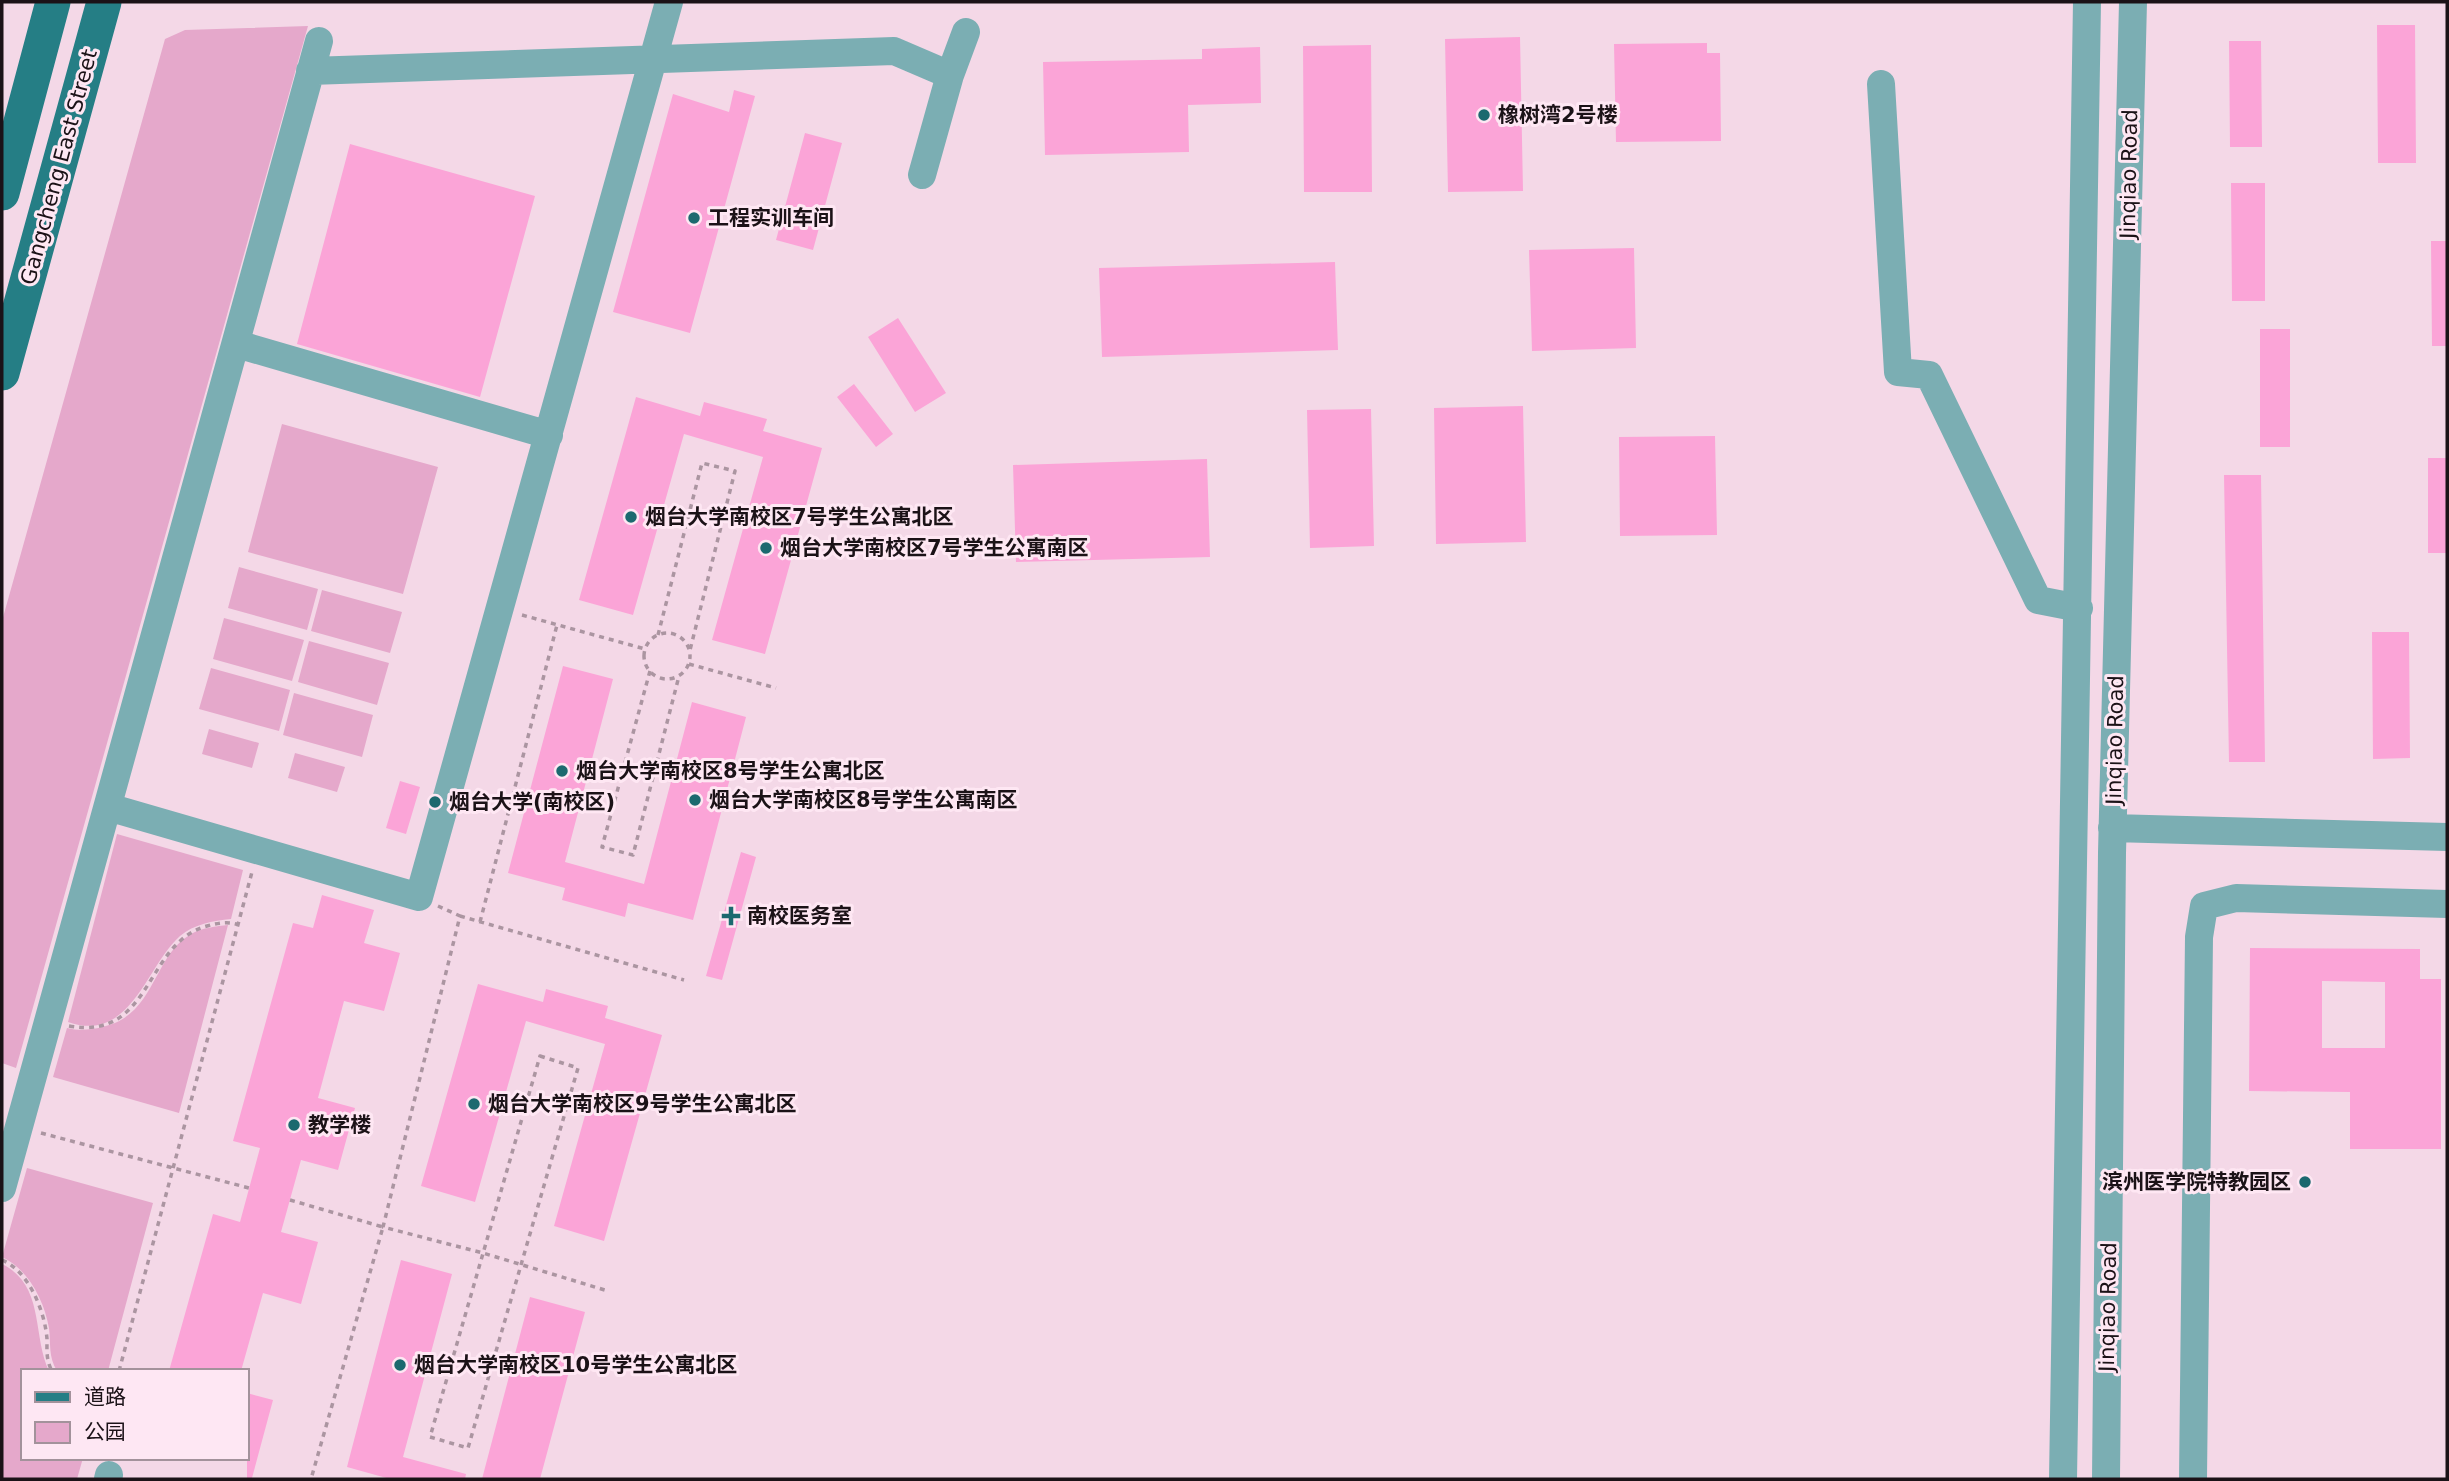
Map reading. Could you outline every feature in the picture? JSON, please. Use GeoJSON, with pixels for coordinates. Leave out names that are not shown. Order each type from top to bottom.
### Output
{"type":"FeatureCollection","features":[{"type":"Feature","properties":{"kind":"main road"},"geometry":{"type":"LineString","coordinates":[[2,192],[53,2]]}},
{"type":"Feature","properties":{"kind":"main road","name":"Gangcheng East Street"},"geometry":{"type":"LineString","coordinates":[[2,373],[104,2]]}},
{"type":"Feature","properties":{"kind":"street"},"geometry":{"type":"LineString","coordinates":[[108,807],[419,897],[655,58],[668,2]]}},
{"type":"Feature","properties":{"kind":"street","name":"Jinqiao Road"},"geometry":{"type":"LineString","coordinates":[[2063,1479],[2087,2]]}},
{"type":"Feature","properties":{"kind":"street","name":"Jinqiao Road"},"geometry":{"type":"LineString","coordinates":[[2106,1479],[2112,828],[2133,2]]}},
{"type":"Feature","properties":{"kind":"street"},"geometry":{"type":"LineString","coordinates":[[922,175],[950,75],[966,32]]}},
{"type":"Feature","properties":{"kind":"street"},"geometry":{"type":"LineString","coordinates":[[2,1188],[10,1124],[49,1018],[237,344],[318,41]]}},
{"type":"Feature","properties":{"kind":"street"},"geometry":{"type":"LineString","coordinates":[[310,71],[894,51],[950,75]]}},
{"type":"Feature","properties":{"kind":"street"},"geometry":{"type":"LineString","coordinates":[[1881,83],[1898,372],[1929,375],[2038,600],[2079,608]]}},
{"type":"Feature","properties":{"kind":"street"},"geometry":{"type":"LineString","coordinates":[[237,344],[549,435]]}},
{"type":"Feature","properties":{"kind":"street"},"geometry":{"type":"LineString","coordinates":[[2112,828],[2447,837]]}},
{"type":"Feature","properties":{"kind":"street"},"geometry":{"type":"LineString","coordinates":[[2193,1479],[2199,937],[2204,906],[2236,898],[2447,904]]}},
{"type":"Feature","properties":{"kind":"path"},"geometry":{"type":"LineString","coordinates":[[702,463],[735,471],[690,650],[689,664],[679,676],[633,855],[602,847],[650,671],[644,657],[645,649],[658,635],[702,463]]}},
{"type":"Feature","properties":{"kind":"path"},"geometry":{"type":"LineString","coordinates":[[500,609],[645,649]]}},
{"type":"Feature","properties":{"kind":"path"},"geometry":{"type":"LineString","coordinates":[[481,922],[557,625]]}},
{"type":"Feature","properties":{"kind":"path"},"geometry":{"type":"LineString","coordinates":[[658,635],[672,633],[680,636],[690,650]]}},
{"type":"Feature","properties":{"kind":"path"},"geometry":{"type":"LineString","coordinates":[[689,664],[776,688]]}},
{"type":"Feature","properties":{"kind":"path"},"geometry":{"type":"LineString","coordinates":[[650,671],[667,679],[679,676]]}},
{"type":"Feature","properties":{"kind":"path"},"geometry":{"type":"LineString","coordinates":[[120,1369],[258,850]]}},
{"type":"Feature","properties":{"kind":"path"},"geometry":{"type":"LineString","coordinates":[[419,897],[460,916],[684,980]]}},
{"type":"Feature","properties":{"kind":"path"},"geometry":{"type":"LineString","coordinates":[[311,1479],[383,1227],[460,916]]}},
{"type":"Feature","properties":{"kind":"path"},"geometry":{"type":"LineString","coordinates":[[49,1018],[82,1027],[109,1022],[130,1010],[141,998],[170,949],[180,940],[207,926],[230,922],[239,925]]}},
{"type":"Feature","properties":{"kind":"path"},"geometry":{"type":"LineString","coordinates":[[540,1056],[578,1068],[468,1448],[430,1437],[483,1253],[540,1056]]}},
{"type":"Feature","properties":{"kind":"path"},"geometry":{"type":"LineString","coordinates":[[10,1124],[249,1188]]}},
{"type":"Feature","properties":{"kind":"path"},"geometry":{"type":"LineString","coordinates":[[290,1200],[483,1253],[608,1291]]}},
{"type":"Feature","properties":{"kind":"path"},"geometry":{"type":"LineString","coordinates":[[2,1260],[16,1270],[36,1300],[42,1314],[46,1353],[51,1369]]}},
{"type":"Feature","properties":{"kind":"green space"},"geometry":{"type":"Polygon","coordinates":[[[308,26],[16,1068],[2,1063],[2,621],[165,39],[185,30],[308,26]]]}},
{"type":"Feature","properties":{"kind":"green space"},"geometry":{"type":"Polygon","coordinates":[[[282,424],[438,467],[403,594],[248,552],[282,424]]]}},
{"type":"Feature","properties":{"kind":"green space"},"geometry":{"type":"Polygon","coordinates":[[[239,567],[318,589],[307,630],[228,608],[239,567]]]}},
{"type":"Feature","properties":{"kind":"green space"},"geometry":{"type":"Polygon","coordinates":[[[322,590],[402,612],[390,653],[311,631],[322,590]]]}},
{"type":"Feature","properties":{"kind":"green space"},"geometry":{"type":"Polygon","coordinates":[[[224,618],[304,640],[292,681],[213,659],[224,618]]]}},
{"type":"Feature","properties":{"kind":"green space"},"geometry":{"type":"Polygon","coordinates":[[[309,641],[389,663],[377,705],[298,682],[309,641]]]}},
{"type":"Feature","properties":{"kind":"green space"},"geometry":{"type":"Polygon","coordinates":[[[211,668],[290,690],[279,731],[199,709],[211,668]]]}},
{"type":"Feature","properties":{"kind":"green space"},"geometry":{"type":"Polygon","coordinates":[[[294,693],[373,715],[362,757],[283,735],[294,693]]]}},
{"type":"Feature","properties":{"kind":"green space"},"geometry":{"type":"Polygon","coordinates":[[[209,729],[259,743],[252,768],[202,754],[209,729]]]}},
{"type":"Feature","properties":{"kind":"green space"},"geometry":{"type":"Polygon","coordinates":[[[295,753],[345,767],[337,792],[288,778],[295,753]]]}},
{"type":"Feature","properties":{"kind":"green space"},"geometry":{"type":"Polygon","coordinates":[[[117,834],[243,870],[231,919],[198,926],[180,936],[168,949],[135,999],[107,1022],[90,1026],[68,1022],[117,834]]]}},
{"type":"Feature","properties":{"kind":"green space"},"geometry":{"type":"Polygon","coordinates":[[[228,925],[179,1113],[53,1077],[67,1028],[97,1028],[115,1023],[129,1015],[148,992],[179,943],[199,930],[228,925]]]}},
{"type":"Feature","properties":{"kind":"green space"},"geometry":{"type":"Polygon","coordinates":[[[27,1168],[153,1203],[109,1369],[56,1369],[51,1355],[47,1317],[39,1296],[20,1269],[2,1257],[27,1168]]]}},
{"type":"Feature","properties":{"kind":"green space"},"geometry":{"type":"Polygon","coordinates":[[[2,1264],[16,1273],[31,1298],[48,1369],[21,1369],[21,1460],[82,1460],[77,1479],[2,1479],[2,1264]]]}},
{"type":"Feature","properties":{"kind":"building"},"geometry":{"type":"Polygon","coordinates":[[[2377,25],[2415,25],[2416,163],[2378,163],[2377,25]]]}},
{"type":"Feature","properties":{"kind":"building","name":"橡树湾2号楼"},"geometry":{"type":"Polygon","coordinates":[[[1520,37],[1523,191],[1448,192],[1445,39],[1520,37]]]}},
{"type":"Feature","properties":{"kind":"building"},"geometry":{"type":"Polygon","coordinates":[[[2229,41],[2261,41],[2262,147],[2230,147],[2229,41]]]}},
{"type":"Feature","properties":{"kind":"building"},"geometry":{"type":"Polygon","coordinates":[[[1707,43],[1707,53],[1720,53],[1721,141],[1616,142],[1614,44],[1707,43]]]}},
{"type":"Feature","properties":{"kind":"building"},"geometry":{"type":"Polygon","coordinates":[[[1371,45],[1372,192],[1304,192],[1303,46],[1371,45]]]}},
{"type":"Feature","properties":{"kind":"building"},"geometry":{"type":"Polygon","coordinates":[[[1260,47],[1261,103],[1188,105],[1189,152],[1045,155],[1043,62],[1202,59],[1202,49],[1260,47]]]}},
{"type":"Feature","properties":{"kind":"building","name":"工程实训车间"},"geometry":{"type":"Polygon","coordinates":[[[734,90],[755,96],[690,333],[613,312],[673,94],[729,112],[734,90]]]}},
{"type":"Feature","properties":{"kind":"building"},"geometry":{"type":"Polygon","coordinates":[[[805,133],[842,143],[813,250],[776,240],[805,133]]]}},
{"type":"Feature","properties":{"kind":"building"},"geometry":{"type":"Polygon","coordinates":[[[350,144],[535,196],[480,397],[297,344],[350,144]]]}},
{"type":"Feature","properties":{"kind":"building"},"geometry":{"type":"Polygon","coordinates":[[[2231,183],[2265,183],[2265,301],[2232,301],[2231,183]]]}},
{"type":"Feature","properties":{"kind":"building"},"geometry":{"type":"Polygon","coordinates":[[[2431,241],[2447,241],[2447,346],[2432,346],[2431,241]]]}},
{"type":"Feature","properties":{"kind":"building"},"geometry":{"type":"Polygon","coordinates":[[[1634,248],[1636,348],[1532,351],[1529,250],[1634,248]]]}},
{"type":"Feature","properties":{"kind":"building"},"geometry":{"type":"Polygon","coordinates":[[[1335,262],[1338,350],[1102,357],[1099,268],[1335,262]]]}},
{"type":"Feature","properties":{"kind":"building"},"geometry":{"type":"Polygon","coordinates":[[[898,318],[946,393],[915,412],[868,337],[898,318]]]}},
{"type":"Feature","properties":{"kind":"building"},"geometry":{"type":"Polygon","coordinates":[[[2260,329],[2290,329],[2290,447],[2260,447],[2260,329]]]}},
{"type":"Feature","properties":{"kind":"building"},"geometry":{"type":"Polygon","coordinates":[[[854,384],[893,434],[876,447],[837,397],[854,384]]]}},
{"type":"Feature","properties":{"kind":"building"},"geometry":{"type":"Polygon","coordinates":[[[636,397],[700,416],[704,402],[767,419],[763,431],[822,448],[765,654],[712,640],[763,457],[684,434],[633,615],[579,600],[636,397]]]}},
{"type":"Feature","properties":{"kind":"building"},"geometry":{"type":"Polygon","coordinates":[[[1523,406],[1526,542],[1436,544],[1434,408],[1523,406]]]}},
{"type":"Feature","properties":{"kind":"building"},"geometry":{"type":"Polygon","coordinates":[[[1371,409],[1374,546],[1310,548],[1307,410],[1371,409]]]}},
{"type":"Feature","properties":{"kind":"building"},"geometry":{"type":"Polygon","coordinates":[[[1715,436],[1717,535],[1620,536],[1619,437],[1715,436]]]}},
{"type":"Feature","properties":{"kind":"building"},"geometry":{"type":"Polygon","coordinates":[[[2428,458],[2447,458],[2447,553],[2428,553],[2428,458]]]}},
{"type":"Feature","properties":{"kind":"building"},"geometry":{"type":"Polygon","coordinates":[[[1207,459],[1210,557],[1016,562],[1013,465],[1207,459]]]}},
{"type":"Feature","properties":{"kind":"building"},"geometry":{"type":"Polygon","coordinates":[[[2224,475],[2261,475],[2265,762],[2229,762],[2224,475]]]}},
{"type":"Feature","properties":{"kind":"building"},"geometry":{"type":"Polygon","coordinates":[[[2372,632],[2409,632],[2410,758],[2373,759],[2372,632]]]}},
{"type":"Feature","properties":{"kind":"building"},"geometry":{"type":"Polygon","coordinates":[[[563,666],[613,679],[565,862],[644,884],[692,702],[746,717],[693,920],[628,903],[625,917],[562,900],[565,888],[508,873],[563,666]]]}},
{"type":"Feature","properties":{"kind":"building"},"geometry":{"type":"Polygon","coordinates":[[[400,781],[420,787],[406,834],[386,828],[400,781]]]}},
{"type":"Feature","properties":{"kind":"building","name":"南校医务室"},"geometry":{"type":"Polygon","coordinates":[[[741,852],[756,857],[722,980],[706,976],[741,852]]]}},
{"type":"Feature","properties":{"kind":"building","name":"教学楼"},"geometry":{"type":"Polygon","coordinates":[[[322,895],[374,910],[364,943],[400,953],[384,1011],[344,1001],[318,1098],[355,1108],[338,1170],[301,1160],[281,1232],[318,1242],[301,1304],[263,1293],[242,1369],[170,1369],[213,1214],[240,1222],[260,1148],[233,1141],[293,923],[313,928],[322,895]]]}},
{"type":"Feature","properties":{"kind":"building"},"geometry":{"type":"Polygon","coordinates":[[[2250,948],[2420,949],[2420,979],[2441,979],[2441,1149],[2350,1149],[2350,1092],[2249,1091],[2250,948]],[[2322,981],[2322,1048],[2385,1048],[2385,982],[2322,981]]]}},
{"type":"Feature","properties":{"kind":"building"},"geometry":{"type":"Polygon","coordinates":[[[478,984],[543,1002],[546,989],[608,1006],[605,1018],[662,1035],[604,1241],[554,1226],[605,1044],[526,1021],[475,1202],[421,1186],[478,984]]]}},
{"type":"Feature","properties":{"kind":"building","name":"烟台大学南校区10号学生公寓北区"},"geometry":{"type":"Polygon","coordinates":[[[401,1260],[452,1274],[403,1457],[466,1474],[465,1479],[390,1479],[347,1467],[401,1260]]]}},
{"type":"Feature","properties":{"kind":"building"},"geometry":{"type":"Polygon","coordinates":[[[530,1297],[585,1312],[540,1479],[482,1479],[530,1297]]]}},
{"type":"Feature","properties":{"kind":"building"},"geometry":{"type":"Polygon","coordinates":[[[248,1393],[273,1400],[252,1478],[247,1478],[248,1393]]]}},
{"type":"Feature","properties":{"kind":"place","name":"橡树湾2号楼"},"geometry":{"type":"Point","coordinates":[1484,115]}},
{"type":"Feature","properties":{"kind":"place","name":"工程实训车间"},"geometry":{"type":"Point","coordinates":[694,218]}},
{"type":"Feature","properties":{"kind":"place","name":"烟台大学南校区7号学生公寓北区"},"geometry":{"type":"Point","coordinates":[631,517]}},
{"type":"Feature","properties":{"kind":"place","name":"烟台大学南校区7号学生公寓南区"},"geometry":{"type":"Point","coordinates":[766,548]}},
{"type":"Feature","properties":{"kind":"place","name":"烟台大学南校区8号学生公寓北区"},"geometry":{"type":"Point","coordinates":[562,771]}},
{"type":"Feature","properties":{"kind":"place","name":"烟台大学南校区8号学生公寓南区"},"geometry":{"type":"Point","coordinates":[695,800]}},
{"type":"Feature","properties":{"kind":"place","name":"烟台大学(南校区)"},"geometry":{"type":"Point","coordinates":[435,802]}},
{"type":"Feature","properties":{"kind":"place","name":"南校医务室"},"geometry":{"type":"Point","coordinates":[731,916]}},
{"type":"Feature","properties":{"kind":"place","name":"烟台大学南校区9号学生公寓北区"},"geometry":{"type":"Point","coordinates":[474,1104]}},
{"type":"Feature","properties":{"kind":"place","name":"教学楼"},"geometry":{"type":"Point","coordinates":[294,1125]}},
{"type":"Feature","properties":{"kind":"place","name":"滨州医学院特教园区"},"geometry":{"type":"Point","coordinates":[2305,1182]}},
{"type":"Feature","properties":{"kind":"place","name":"烟台大学南校区10号学生公寓北区"},"geometry":{"type":"Point","coordinates":[400,1365]}}]}
